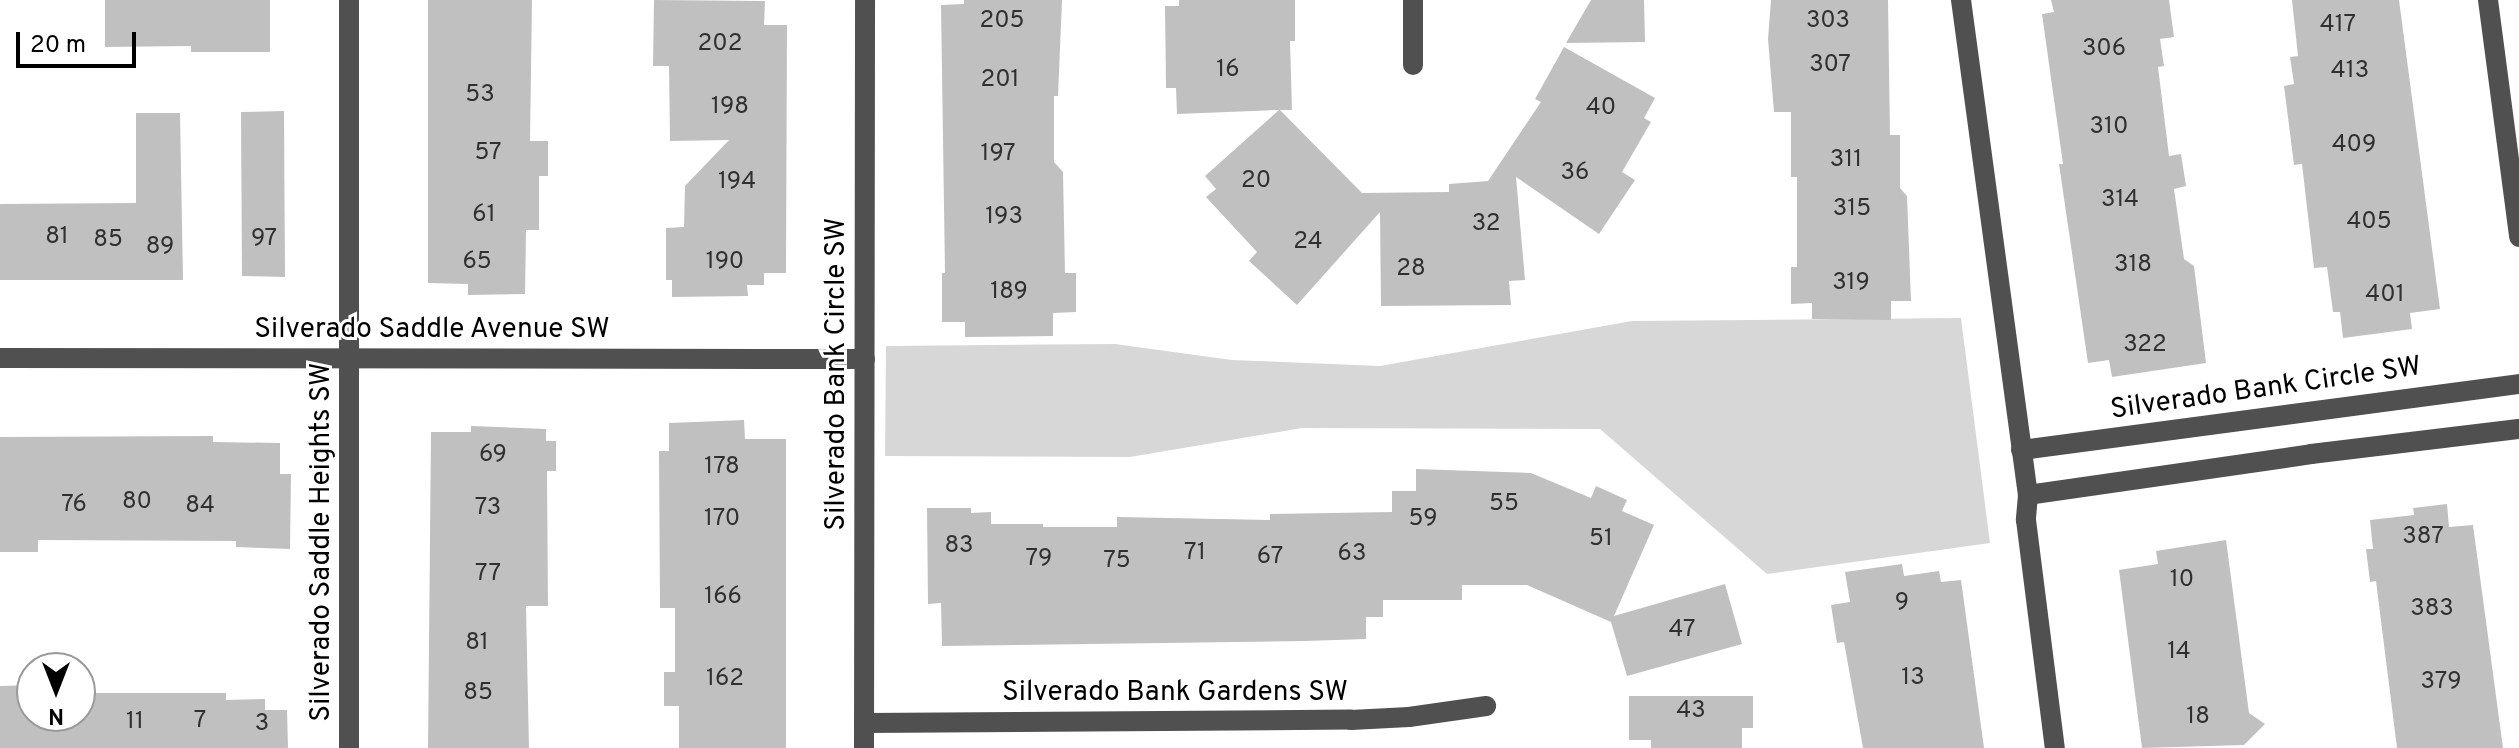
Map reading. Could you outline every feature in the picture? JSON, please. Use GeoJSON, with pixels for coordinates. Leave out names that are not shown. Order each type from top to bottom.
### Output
{"type":"FeatureCollection","features":[{"type":"Feature","properties":{"kind":"street","name":"Silverado Saddle Heights SW"},"geometry":{"type":"LineString","coordinates":[[349,0],[349,748]]}},
{"type":"Feature","properties":{"kind":"street","name":"Silverado Bank Circle SW"},"geometry":{"type":"LineString","coordinates":[[864,748],[865,0]]}},
{"type":"Feature","properties":{"kind":"street"},"geometry":{"type":"LineString","coordinates":[[1413,0],[1413,65]]}},
{"type":"Feature","properties":{"kind":"street"},"geometry":{"type":"LineString","coordinates":[[1961,0],[2028,495],[2026,520],[2055,748]]}},
{"type":"Feature","properties":{"kind":"street"},"geometry":{"type":"LineString","coordinates":[[2488,0],[2519,237]]}},
{"type":"Feature","properties":{"kind":"street","name":"Silverado Saddle Avenue SW"},"geometry":{"type":"LineString","coordinates":[[0,358],[865,359]]}},
{"type":"Feature","properties":{"kind":"street","name":"Silverado Bank Circle SW"},"geometry":{"type":"LineString","coordinates":[[2021,450],[2519,384]]}},
{"type":"Feature","properties":{"kind":"street"},"geometry":{"type":"LineString","coordinates":[[2028,495],[2311,454],[2519,429]]}},
{"type":"Feature","properties":{"kind":"street","name":"Silverado Bank Gardens SW"},"geometry":{"type":"LineString","coordinates":[[864,723],[1351,720],[1409,717],[1486,706]]}},
{"type":"Feature","properties":{"kind":"shaded area"},"geometry":{"type":"Polygon","coordinates":[[[1961,318],[1990,543],[1767,574],[1600,429],[1302,428],[1130,457],[885,456],[886,346],[1115,344],[1232,360],[1380,366],[1632,321],[1961,318]]]}},
{"type":"Feature","properties":{"kind":"building"},"geometry":{"type":"Polygon","coordinates":[[[105,0],[270,0],[270,52],[191,52],[191,46],[105,47],[105,0]]]}},
{"type":"Feature","properties":{"kind":"building"},"geometry":{"type":"Polygon","coordinates":[[[428,0],[532,0],[530,141],[548,141],[548,176],[539,176],[539,230],[526,230],[525,294],[468,295],[468,284],[428,283],[428,0]]]}},
{"type":"Feature","properties":{"kind":"building"},"geometry":{"type":"Polygon","coordinates":[[[654,0],[765,1],[764,25],[787,25],[786,273],[764,273],[764,285],[747,285],[748,296],[672,297],[672,280],[666,280],[666,228],[684,227],[685,186],[729,140],[670,141],[669,66],[653,66],[654,0]]]}},
{"type":"Feature","properties":{"kind":"building"},"geometry":{"type":"Polygon","coordinates":[[[964,0],[1062,0],[1058,96],[1054,96],[1054,162],[1063,172],[1065,273],[1076,273],[1076,312],[1053,313],[1053,336],[965,337],[965,322],[942,322],[942,273],[945,273],[941,5],[964,4],[964,0]]]}},
{"type":"Feature","properties":{"kind":"building"},"geometry":{"type":"Polygon","coordinates":[[[1179,0],[1295,0],[1295,41],[1290,41],[1292,110],[1280,110],[1362,193],[1449,192],[1449,184],[1488,181],[1541,102],[1535,99],[1564,47],[1655,98],[1644,118],[1651,122],[1622,172],[1635,180],[1599,234],[1516,177],[1525,280],[1509,281],[1511,305],[1381,306],[1380,212],[1297,305],[1249,261],[1257,252],[1206,197],[1216,189],[1205,176],[1279,110],[1177,114],[1176,88],[1166,88],[1165,6],[1179,6],[1179,0]]]}},
{"type":"Feature","properties":{"kind":"building"},"geometry":{"type":"Polygon","coordinates":[[[1591,0],[1644,0],[1645,42],[1566,43],[1591,0]]]}},
{"type":"Feature","properties":{"kind":"building"},"geometry":{"type":"Polygon","coordinates":[[[1771,0],[1888,0],[1890,135],[1900,135],[1900,188],[1907,196],[1911,301],[1891,301],[1891,320],[1812,319],[1812,303],[1791,304],[1791,267],[1797,267],[1797,177],[1791,177],[1791,112],[1774,112],[1768,39],[1771,0]]]}},
{"type":"Feature","properties":{"kind":"building"},"geometry":{"type":"Polygon","coordinates":[[[2051,0],[2169,0],[2174,37],[2160,39],[2164,66],[2158,67],[2169,156],[2181,154],[2186,186],[2174,189],[2184,259],[2194,266],[2206,363],[2112,377],[2109,360],[2088,363],[2059,164],[2063,164],[2042,14],[2054,12],[2051,0]]]}},
{"type":"Feature","properties":{"kind":"building"},"geometry":{"type":"Polygon","coordinates":[[[2292,0],[2399,0],[2440,309],[2410,313],[2412,329],[2343,338],[2340,312],[2333,312],[2327,267],[2314,268],[2302,164],[2294,165],[2284,86],[2294,84],[2290,57],[2298,56],[2292,0]]]}},
{"type":"Feature","properties":{"kind":"building"},"geometry":{"type":"Polygon","coordinates":[[[284,111],[285,277],[242,276],[241,112],[284,111]]]}},
{"type":"Feature","properties":{"kind":"building"},"geometry":{"type":"Polygon","coordinates":[[[136,113],[180,113],[183,280],[0,280],[0,204],[136,203],[136,113]]]}},
{"type":"Feature","properties":{"kind":"building"},"geometry":{"type":"Polygon","coordinates":[[[744,420],[745,439],[786,439],[786,748],[679,748],[679,706],[664,706],[664,672],[675,672],[675,608],[660,608],[659,451],[669,451],[669,423],[744,420]]]}},
{"type":"Feature","properties":{"kind":"building"},"geometry":{"type":"Polygon","coordinates":[[[471,426],[546,429],[546,441],[556,441],[556,471],[547,471],[548,606],[526,606],[529,748],[428,748],[431,432],[471,432],[471,426]]]}},
{"type":"Feature","properties":{"kind":"building"},"geometry":{"type":"Polygon","coordinates":[[[213,436],[213,442],[280,443],[280,474],[291,474],[290,549],[236,547],[236,541],[38,540],[38,552],[0,552],[0,437],[213,436]]]}},
{"type":"Feature","properties":{"kind":"building"},"geometry":{"type":"Polygon","coordinates":[[[1416,469],[1531,473],[1591,498],[1596,486],[1627,500],[1622,511],[1654,525],[1614,616],[1725,584],[1742,644],[1627,676],[1611,622],[1527,585],[1462,585],[1462,600],[1383,600],[1383,617],[1366,617],[1366,639],[1305,641],[942,646],[941,603],[928,604],[927,508],[971,508],[971,513],[991,512],[991,524],[1043,524],[1043,527],[1117,527],[1117,517],[1270,520],[1270,514],[1392,512],[1392,491],[1416,491],[1416,469]]]}},
{"type":"Feature","properties":{"kind":"building"},"geometry":{"type":"Polygon","coordinates":[[[2447,504],[2449,527],[2473,525],[2503,748],[2397,748],[2376,581],[2370,582],[2366,549],[2373,549],[2370,520],[2414,515],[2413,508],[2447,504]]]}},
{"type":"Feature","properties":{"kind":"building"},"geometry":{"type":"Polygon","coordinates":[[[2226,540],[2249,713],[2265,724],[2244,745],[2142,748],[2119,570],[2158,564],[2156,551],[2226,540]]]}},
{"type":"Feature","properties":{"kind":"building"},"geometry":{"type":"Polygon","coordinates":[[[1902,564],[1904,576],[1939,571],[1941,582],[1961,580],[1984,748],[1863,748],[1844,642],[1837,643],[1831,605],[1850,602],[1845,572],[1902,564]]]}},
{"type":"Feature","properties":{"kind":"building"},"geometry":{"type":"Polygon","coordinates":[[[0,686],[16,686],[16,732],[96,732],[96,693],[226,693],[226,700],[265,699],[265,710],[287,710],[288,748],[0,748],[0,686]]]}},
{"type":"Feature","properties":{"kind":"building"},"geometry":{"type":"Polygon","coordinates":[[[1629,696],[1753,696],[1753,728],[1742,728],[1742,748],[1651,748],[1651,740],[1629,740],[1629,696]]]}}]}
